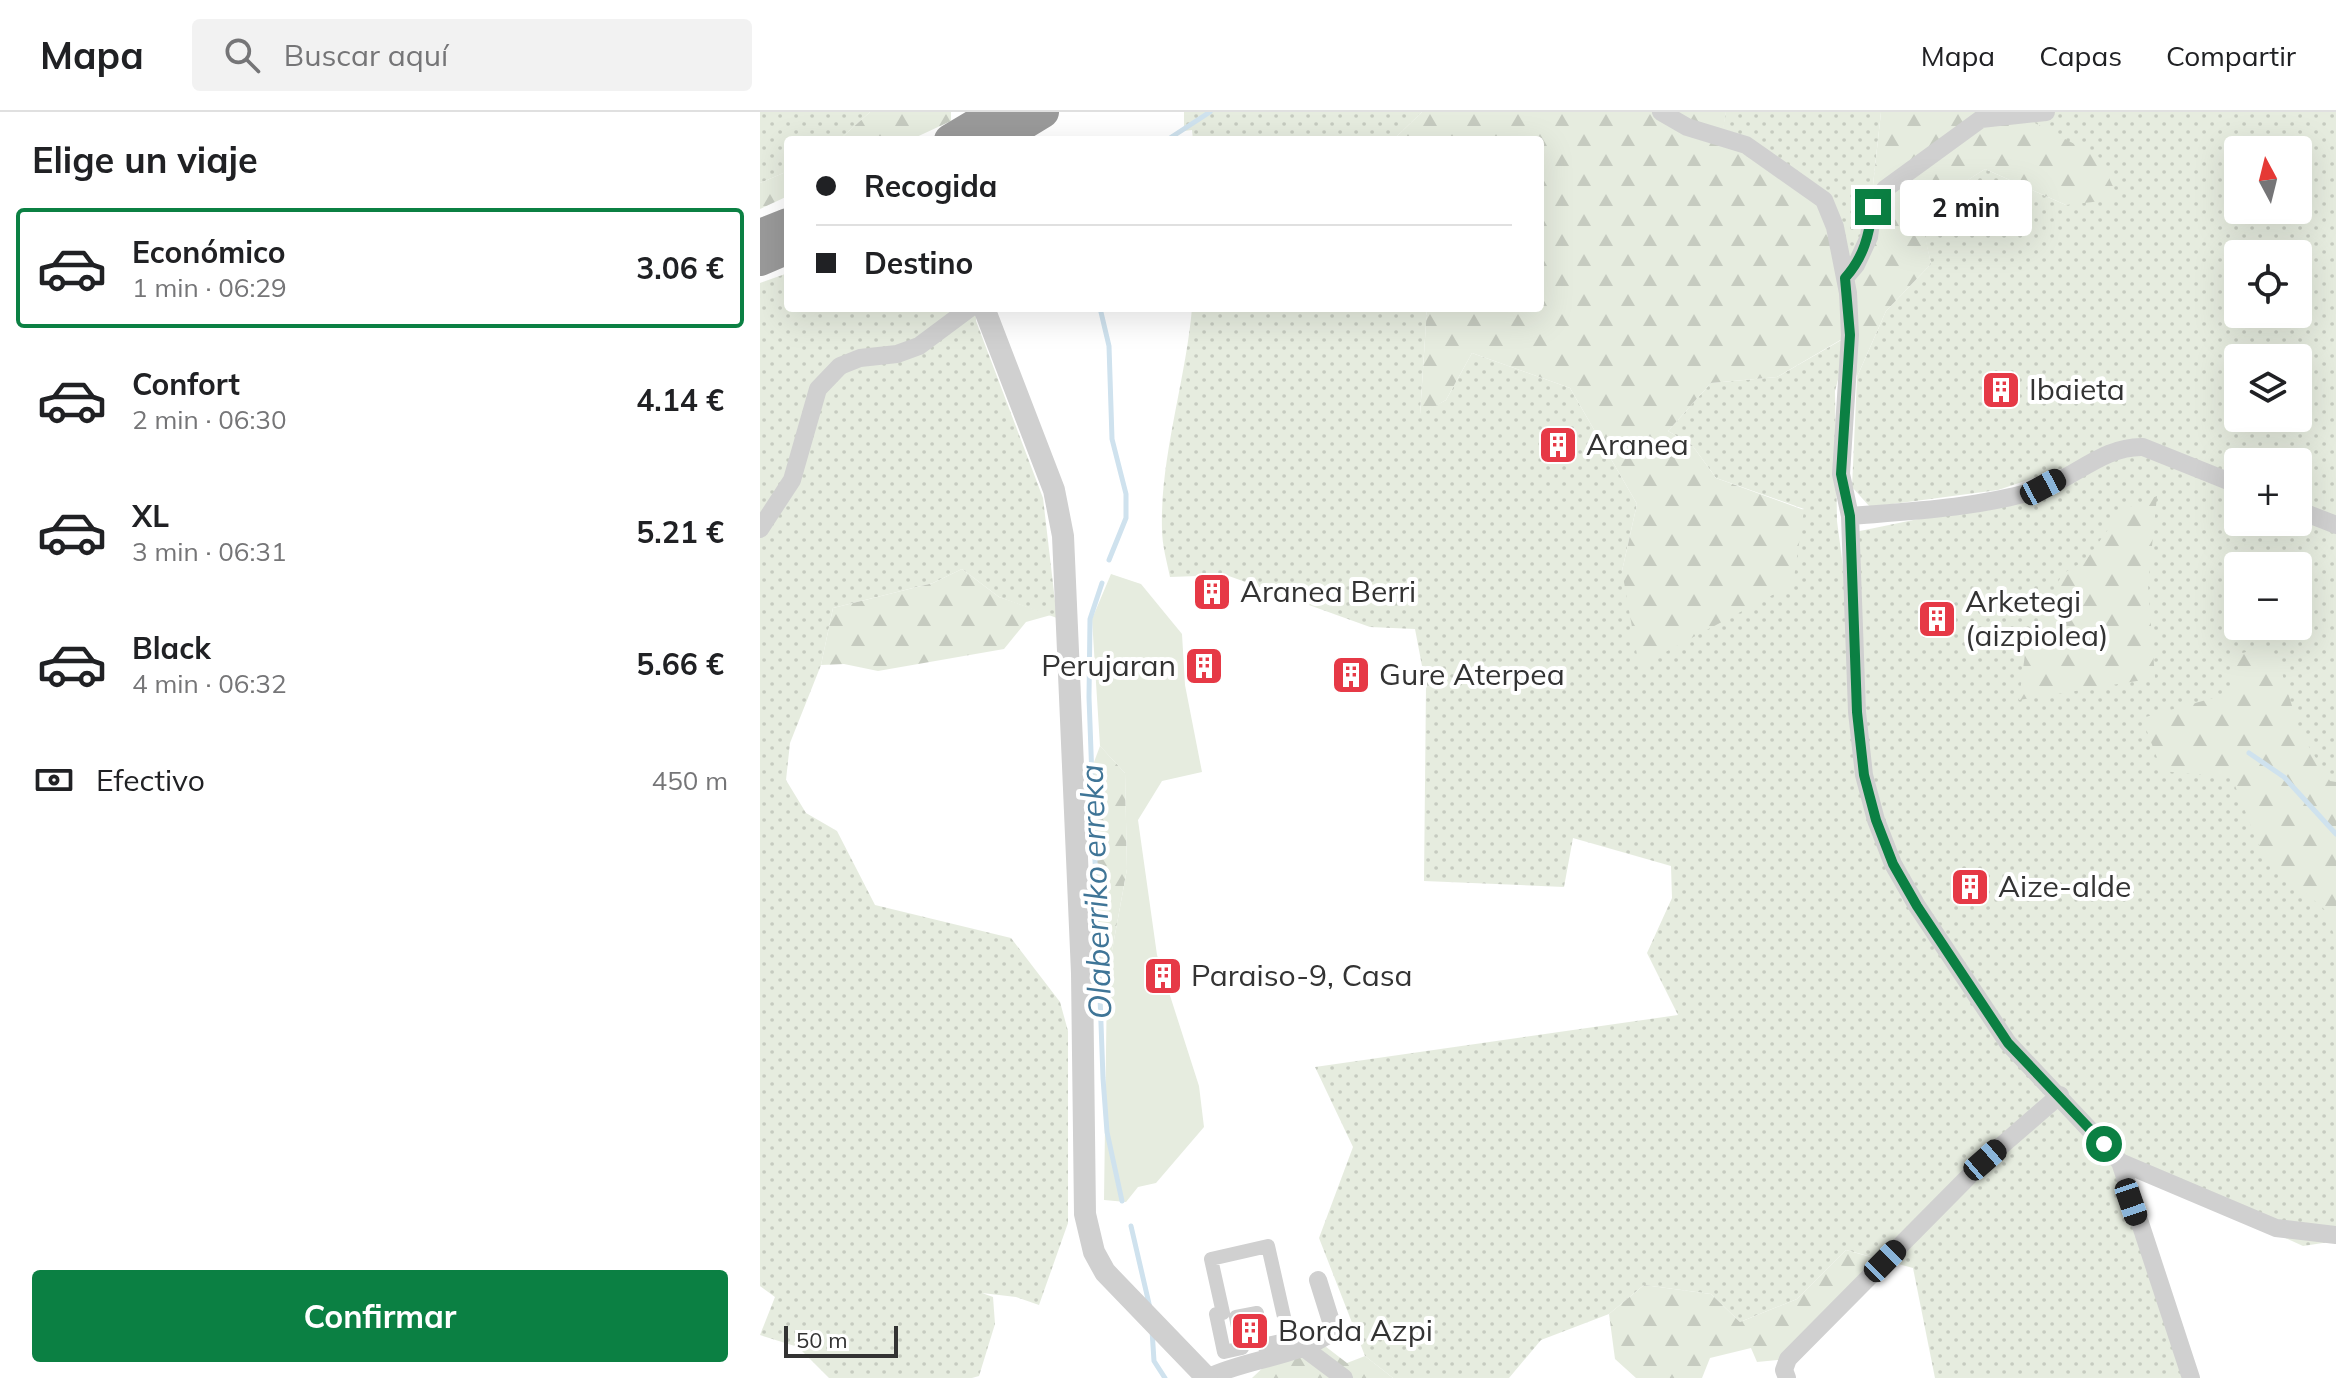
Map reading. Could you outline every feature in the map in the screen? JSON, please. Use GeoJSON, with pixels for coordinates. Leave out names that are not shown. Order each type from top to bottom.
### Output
{"type":"FeatureCollection","features":[{"type":"Feature","properties":{"kind":"highway"},"geometry":{"type":"LineString","coordinates":[[1004,136],[1043,112]]}},
{"type":"Feature","properties":{"kind":"highway"},"geometry":{"type":"LineString","coordinates":[[760,235],[784,226]]}},
{"type":"Feature","properties":{"kind":"highway"},"geometry":{"type":"LineString","coordinates":[[760,260],[784,250]]}},
{"type":"Feature","properties":{"kind":"street"},"geometry":{"type":"LineString","coordinates":[[1661,112],[1687,127],[1746,145],[1824,200],[1835,227],[1845,278],[1850,335],[1841,474],[1850,516],[1857,712],[1864,775],[1876,820],[1893,864],[1911,896],[2008,1043],[2120,1162],[2191,1378]]}},
{"type":"Feature","properties":{"kind":"street"},"geometry":{"type":"LineString","coordinates":[[1845,278],[1869,237],[1873,207],[1885,189],[1981,119],[2046,112]]}},
{"type":"Feature","properties":{"kind":"street"},"geometry":{"type":"LineString","coordinates":[[760,529],[792,480],[818,389],[840,366],[919,346],[965,312]]}},
{"type":"Feature","properties":{"kind":"street"},"geometry":{"type":"LineString","coordinates":[[986,312],[1054,490],[1063,536],[1082,973],[1085,1214],[1094,1252],[1105,1272],[1207,1378],[1229,1367],[1304,1348],[1334,1331],[1318,1280]]}},
{"type":"Feature","properties":{"kind":"street"},"geometry":{"type":"LineString","coordinates":[[1850,516],[1948,508],[2037,490],[2126,447],[2143,447],[2224,479]]}},
{"type":"Feature","properties":{"kind":"street"},"geometry":{"type":"LineString","coordinates":[[2312,516],[2336,525]]}},
{"type":"Feature","properties":{"kind":"street"},"geometry":{"type":"LineString","coordinates":[[1787,1378],[1784,1370],[1788,1359],[1985,1160],[2060,1095]]}},
{"type":"Feature","properties":{"kind":"street"},"geometry":{"type":"LineString","coordinates":[[2120,1162],[2276,1228],[2336,1235]]}},
{"type":"Feature","properties":{"kind":"street"},"geometry":{"type":"LineString","coordinates":[[1268,1246],[1289,1339],[1263,1345],[1257,1313],[1236,1317],[1242,1348],[1224,1352],[1216,1314],[1223,1313],[1211,1259],[1268,1246]]}},
{"type":"Feature","properties":{"kind":"street"},"geometry":{"type":"LineString","coordinates":[[1304,1348],[1344,1378]]}},
{"type":"Feature","properties":{"kind":"green space"},"geometry":{"type":"Polygon","coordinates":[[[760,112],[870,112],[843,136],[784,136],[784,173],[760,183],[760,112]]]}},
{"type":"Feature","properties":{"kind":"green space"},"geometry":{"type":"Polygon","coordinates":[[[870,112],[951,112],[951,121],[919,136],[843,136],[870,112]]]}},
{"type":"Feature","properties":{"kind":"green space"},"geometry":{"type":"Polygon","coordinates":[[[1184,112],[1422,112],[1397,136],[1193,136],[1192,130],[1184,131],[1184,112]]]}},
{"type":"Feature","properties":{"kind":"green space"},"geometry":{"type":"Polygon","coordinates":[[[1422,112],[1726,112],[1721,143],[1812,190],[1846,272],[1867,240],[1881,112],[2014,112],[2099,157],[2119,199],[2066,205],[1985,169],[1920,211],[1931,264],[1886,311],[1857,377],[1849,335],[1777,377],[1711,383],[1668,431],[1692,445],[1716,478],[1804,510],[1793,584],[1639,666],[1622,571],[1637,504],[1570,388],[1472,353],[1446,400],[1420,415],[1427,312],[1544,312],[1544,136],[1397,136],[1422,112]]]}},
{"type":"Feature","properties":{"kind":"green space"},"geometry":{"type":"Polygon","coordinates":[[[1726,112],[1881,112],[1867,240],[1847,274],[1720,143],[1726,112]]]}},
{"type":"Feature","properties":{"kind":"green space"},"geometry":{"type":"Polygon","coordinates":[[[2014,112],[2336,112],[2336,1241],[2303,1246],[2121,1163],[2192,1378],[1935,1378],[1913,1268],[1846,1250],[1797,1299],[1740,1322],[1711,1294],[1644,1285],[1609,1314],[1541,1340],[1509,1378],[1393,1378],[1365,1356],[1319,1238],[1353,1147],[1315,1067],[1678,1015],[1647,953],[1672,898],[1671,866],[1573,838],[1564,887],[1424,881],[1426,687],[1415,629],[1370,627],[1226,575],[1170,577],[1163,541],[1162,502],[1192,312],[1427,312],[1420,414],[1446,400],[1472,353],[1570,388],[1637,504],[1622,571],[1804,509],[1716,478],[1692,445],[1668,431],[1711,383],[1777,377],[1850,335],[1835,391],[1837,521],[1856,666],[1855,532],[1996,503],[2121,449],[1998,490],[1870,507],[1852,487],[1857,377],[1886,311],[1931,264],[1919,211],[1985,169],[2066,205],[2014,112]]]}},
{"type":"Feature","properties":{"kind":"green space"},"geometry":{"type":"Polygon","coordinates":[[[784,173],[784,198],[760,209],[760,183],[784,173]]]}},
{"type":"Feature","properties":{"kind":"green space"},"geometry":{"type":"Polygon","coordinates":[[[784,274],[784,312],[976,312],[976,321],[1043,498],[1057,618],[999,597],[962,569],[933,583],[833,608],[821,665],[790,743],[786,780],[806,813],[837,831],[875,905],[1011,938],[1060,1002],[1068,1031],[1068,1223],[1039,1305],[1016,1297],[982,1293],[993,1297],[995,1324],[979,1376],[972,1378],[829,1378],[798,1347],[760,1335],[775,1297],[760,1286],[760,283],[784,274]]]}},
{"type":"Feature","properties":{"kind":"green space"},"geometry":{"type":"Polygon","coordinates":[[[2157,496],[2148,586],[2155,678],[2019,700],[2025,654],[2062,574],[2086,560],[2122,510],[2157,496]]]}},
{"type":"Feature","properties":{"kind":"green space"},"geometry":{"type":"Polygon","coordinates":[[[962,569],[999,597],[1051,615],[1026,622],[1004,649],[878,671],[844,664],[821,665],[833,608],[933,583],[962,569]]]}},
{"type":"Feature","properties":{"kind":"green space"},"geometry":{"type":"Polygon","coordinates":[[[1111,574],[1141,584],[1182,634],[1185,685],[1202,772],[1162,781],[1138,820],[1157,955],[1199,1086],[1204,1127],[1156,1183],[1138,1187],[1126,1202],[1104,1200],[1107,978],[1127,869],[1125,773],[1100,746],[1092,619],[1111,574]]]}},
{"type":"Feature","properties":{"kind":"green space"},"geometry":{"type":"Polygon","coordinates":[[[2262,647],[2281,670],[2300,732],[2330,781],[2336,782],[2336,940],[2324,909],[2263,856],[2232,778],[2162,771],[2142,718],[2231,693],[2233,656],[2262,647]]]}},
{"type":"Feature","properties":{"kind":"green space"},"geometry":{"type":"Polygon","coordinates":[[[1100,746],[1125,773],[1127,869],[1107,978],[1096,975],[1091,770],[1100,746]]]}},
{"type":"Feature","properties":{"kind":"green space"},"geometry":{"type":"Polygon","coordinates":[[[1846,1250],[1885,1261],[1788,1359],[1757,1362],[1751,1348],[1710,1358],[1702,1378],[1636,1378],[1615,1359],[1609,1314],[1644,1285],[1711,1294],[1740,1322],[1797,1299],[1846,1250]]]}},
{"type":"Feature","properties":{"kind":"green space"},"geometry":{"type":"Polygon","coordinates":[[[1321,1343],[1347,1363],[1365,1356],[1393,1378],[1252,1378],[1269,1362],[1321,1343]]]}},
{"type":"Feature","properties":{"kind":"waterway","name":"Olaberriko erreka"},"geometry":{"type":"LineString","coordinates":[[1173,136],[1210,112]]}},
{"type":"Feature","properties":{"kind":"waterway","name":"Olaberriko erreka"},"geometry":{"type":"LineString","coordinates":[[1101,312],[1109,346],[1112,439],[1126,494],[1126,518],[1109,560]]}},
{"type":"Feature","properties":{"kind":"waterway","name":"Olaberriko erreka"},"geometry":{"type":"LineString","coordinates":[[1102,583],[1090,619],[1089,697],[1103,1078],[1107,1132],[1122,1201]]}},
{"type":"Feature","properties":{"kind":"waterway"},"geometry":{"type":"LineString","coordinates":[[2249,753],[2284,777],[2336,834]]}},
{"type":"Feature","properties":{"kind":"waterway","name":"Olaberriko erreka"},"geometry":{"type":"LineString","coordinates":[[1131,1226],[1150,1308]]}},
{"type":"Feature","properties":{"kind":"waterway","name":"Olaberriko erreka"},"geometry":{"type":"LineString","coordinates":[[1152,1330],[1154,1361],[1165,1378]]}},
{"type":"Feature","properties":{"kind":"place","name":"Ibaieta"},"geometry":{"type":"Point","coordinates":[2001,390]}},
{"type":"Feature","properties":{"kind":"place","name":"Aranea"},"geometry":{"type":"Point","coordinates":[1558,445]}},
{"type":"Feature","properties":{"kind":"place","name":"Aranea Berri"},"geometry":{"type":"Point","coordinates":[1212,592]}},
{"type":"Feature","properties":{"kind":"place","name":"Arketegi (aizpiolea)"},"geometry":{"type":"Point","coordinates":[1937,619]}},
{"type":"Feature","properties":{"kind":"place","name":"Perujaran"},"geometry":{"type":"Point","coordinates":[1204,666]}},
{"type":"Feature","properties":{"kind":"place","name":"Gure Aterpea"},"geometry":{"type":"Point","coordinates":[1351,675]}},
{"type":"Feature","properties":{"kind":"place","name":"Aize-alde"},"geometry":{"type":"Point","coordinates":[1970,887]}},
{"type":"Feature","properties":{"kind":"place","name":"Paraiso-9, Casa"},"geometry":{"type":"Point","coordinates":[1163,976]}},
{"type":"Feature","properties":{"kind":"place","name":"Borda Azpi"},"geometry":{"type":"Point","coordinates":[1250,1331]}},
{"type":"Feature","properties":{"kind":"route"},"geometry":{"type":"LineString","coordinates":[[1873,207],[1869,237],[1856,265],[1845,278],[1850,335],[1841,474],[1850,516],[1857,712],[1864,775],[1876,820],[1893,864],[1917,906],[2008,1043],[2104,1144]]}}]}
